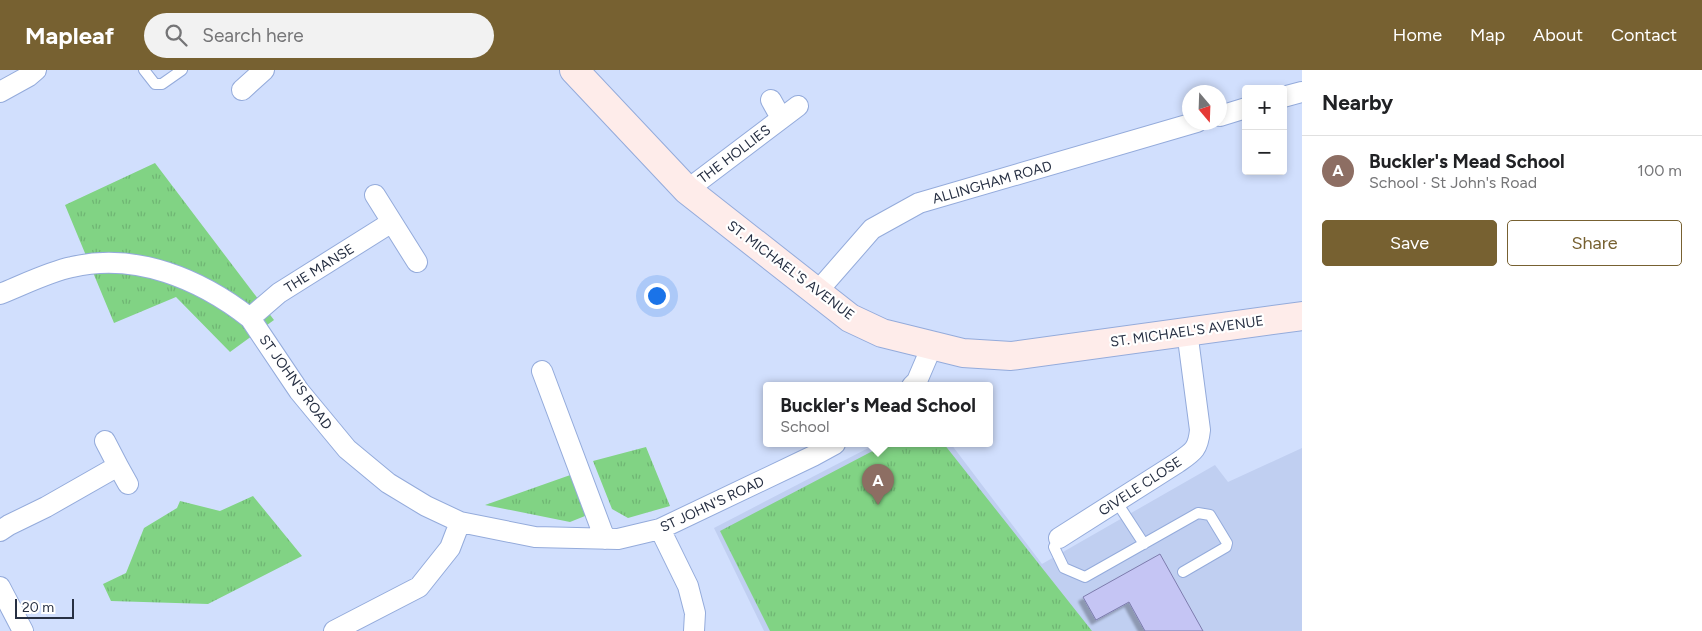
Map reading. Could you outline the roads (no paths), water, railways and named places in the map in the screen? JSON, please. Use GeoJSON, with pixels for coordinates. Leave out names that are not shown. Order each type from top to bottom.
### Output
{"type":"FeatureCollection","features":[{"type":"Feature","properties":{"kind":"street"},"geometry":{"type":"LineString","coordinates":[[0,92],[36,70]]}},
{"type":"Feature","properties":{"kind":"street"},"geometry":{"type":"LineString","coordinates":[[242,90],[263,70]]}},
{"type":"Feature","properties":{"kind":"street","name":"ST. MICHAEL'S AVENUE"},"geometry":{"type":"LineString","coordinates":[[574,70],[687,190],[850,318],[882,333],[962,353],[1011,356],[1302,316]]}},
{"type":"Feature","properties":{"kind":"street"},"geometry":{"type":"LineString","coordinates":[[1287,97],[1302,92]]}},
{"type":"Feature","properties":{"kind":"street","name":"THE HOLLIES"},"geometry":{"type":"LineString","coordinates":[[772,100],[781,118]]}},
{"type":"Feature","properties":{"kind":"street","name":"THE HOLLIES"},"geometry":{"type":"LineString","coordinates":[[687,190],[798,106]]}},
{"type":"Feature","properties":{"kind":"street"},"geometry":{"type":"LineString","coordinates":[[1227,114],[1242,109]]}},
{"type":"Feature","properties":{"kind":"street","name":"ALLINGHAM ROAD"},"geometry":{"type":"LineString","coordinates":[[817,292],[872,229],[919,203],[1182,126]]}},
{"type":"Feature","properties":{"kind":"street"},"geometry":{"type":"LineString","coordinates":[[375,195],[417,262]]}},
{"type":"Feature","properties":{"kind":"street","name":"THE MANSE"},"geometry":{"type":"LineString","coordinates":[[250,318],[279,293],[392,222]]}},
{"type":"Feature","properties":{"kind":"street","name":"ST JOHN'S ROAD"},"geometry":{"type":"LineString","coordinates":[[0,294],[72,267],[102,263],[129,264],[155,268],[186,278],[250,318],[299,391],[346,449],[388,483],[426,506],[460,522],[535,537],[618,539],[660,529],[830,447]]}},
{"type":"Feature","properties":{"kind":"street","name":"GIVELE CLOSE"},"geometry":{"type":"LineString","coordinates":[[1059,538],[1177,463],[1192,452],[1198,444],[1200,430],[1187,331]]}},
{"type":"Feature","properties":{"kind":"street"},"geometry":{"type":"LineString","coordinates":[[916,382],[932,346]]}},
{"type":"Feature","properties":{"kind":"street"},"geometry":{"type":"LineString","coordinates":[[542,371],[605,539]]}},
{"type":"Feature","properties":{"kind":"street"},"geometry":{"type":"LineString","coordinates":[[105,441],[128,484]]}},
{"type":"Feature","properties":{"kind":"street"},"geometry":{"type":"LineString","coordinates":[[0,531],[118,466]]}},
{"type":"Feature","properties":{"kind":"street"},"geometry":{"type":"LineString","coordinates":[[334,631],[419,587],[450,548],[460,522]]}},
{"type":"Feature","properties":{"kind":"street"},"geometry":{"type":"LineString","coordinates":[[660,529],[688,586],[695,613],[694,631]]}},
{"type":"Feature","properties":{"kind":"street"},"geometry":{"type":"LineString","coordinates":[[3,600],[23,631]]}},
{"type":"Feature","properties":{"kind":"lane"},"geometry":{"type":"LineString","coordinates":[[144,70],[155,84],[162,84],[182,70]]}},
{"type":"Feature","properties":{"kind":"lane"},"geometry":{"type":"LineString","coordinates":[[1116,502],[1144,544]]}},
{"type":"Feature","properties":{"kind":"lane"},"geometry":{"type":"LineString","coordinates":[[1059,538],[1054,547],[1064,568],[1085,577],[1198,513],[1210,515],[1227,542],[1226,548],[1183,572]]}},
{"type":"Feature","properties":{"kind":"place","name":"Buckler's Mead School"},"geometry":{"type":"Point","coordinates":[878,505]}}]}
